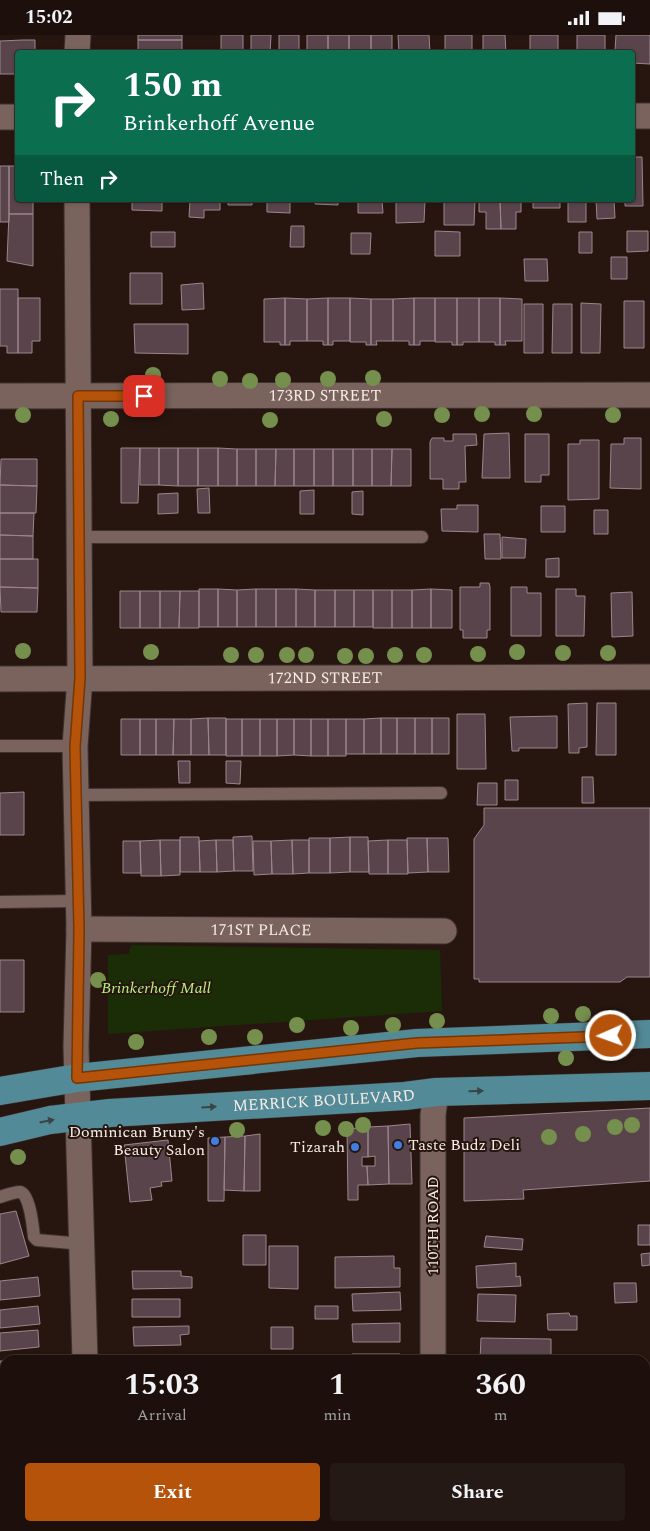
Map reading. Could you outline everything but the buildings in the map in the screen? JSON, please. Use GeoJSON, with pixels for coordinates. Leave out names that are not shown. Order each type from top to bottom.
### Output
{"type":"FeatureCollection","features":[{"type":"Feature","properties":{"kind":"main road"},"geometry":{"type":"LineString","coordinates":[[0,1091],[77,1078],[417,1043],[650,1034]]}},
{"type":"Feature","properties":{"kind":"main road","name":"MERRICK BOULEVARD"},"geometry":{"type":"LineString","coordinates":[[0,1132],[50,1120],[78,1117],[436,1092],[650,1086]]}},
{"type":"Feature","properties":{"kind":"street"},"geometry":{"type":"LineString","coordinates":[[78,35],[78,50]]}},
{"type":"Feature","properties":{"kind":"street"},"geometry":{"type":"LineString","coordinates":[[635,116],[650,116]]}},
{"type":"Feature","properties":{"kind":"street"},"geometry":{"type":"LineString","coordinates":[[0,117],[15,117]]}},
{"type":"Feature","properties":{"kind":"street"},"geometry":{"type":"LineString","coordinates":[[78,202],[80,678],[75,747],[79,929],[77,1078],[85,1355]]}},
{"type":"Feature","properties":{"kind":"street","name":"173RD STREET"},"geometry":{"type":"LineString","coordinates":[[0,396],[650,395]]}},
{"type":"Feature","properties":{"kind":"street","name":"172ND STREET"},"geometry":{"type":"LineString","coordinates":[[0,679],[650,677]]}},
{"type":"Feature","properties":{"kind":"street","name":"171ST PLACE"},"geometry":{"type":"LineString","coordinates":[[79,929],[444,931]]}},
{"type":"Feature","properties":{"kind":"street","name":"110TH ROAD"},"geometry":{"type":"LineString","coordinates":[[432,1355],[434,1115],[436,1092]]}},
{"type":"Feature","properties":{"kind":"lane"},"geometry":{"type":"LineString","coordinates":[[79,537],[422,537]]}},
{"type":"Feature","properties":{"kind":"lane"},"geometry":{"type":"LineString","coordinates":[[650,677],[650,682]]}},
{"type":"Feature","properties":{"kind":"lane"},"geometry":{"type":"LineString","coordinates":[[0,746],[75,747]]}},
{"type":"Feature","properties":{"kind":"lane"},"geometry":{"type":"LineString","coordinates":[[77,795],[441,793]]}},
{"type":"Feature","properties":{"kind":"lane"},"geometry":{"type":"LineString","coordinates":[[0,902],[77,901]]}},
{"type":"Feature","properties":{"kind":"lane"},"geometry":{"type":"LineString","coordinates":[[0,1197],[19,1192],[24,1194],[34,1237],[37,1240],[83,1244]]}},
{"type":"Feature","properties":{"kind":"green space","name":"Brinkerhoff Mall"},"geometry":{"type":"Polygon","coordinates":[[[131,945],[440,950],[442,1011],[108,1034],[108,955],[129,954],[131,945]]]}},
{"type":"Feature","properties":{"kind":"place","name":"Dominican Bruny's Beauty Salon"},"geometry":{"type":"Point","coordinates":[215,1141]}},
{"type":"Feature","properties":{"kind":"place","name":"Taste Budz Deli"},"geometry":{"type":"Point","coordinates":[398,1145]}},
{"type":"Feature","properties":{"kind":"place","name":"Tizarah"},"geometry":{"type":"Point","coordinates":[355,1147]}},
{"type":"Feature","properties":{"kind":"route"},"geometry":{"type":"LineString","coordinates":[[144,396],[78,396],[80,678],[75,747],[79,929],[77,1078],[417,1043],[611,1036]]}}]}
